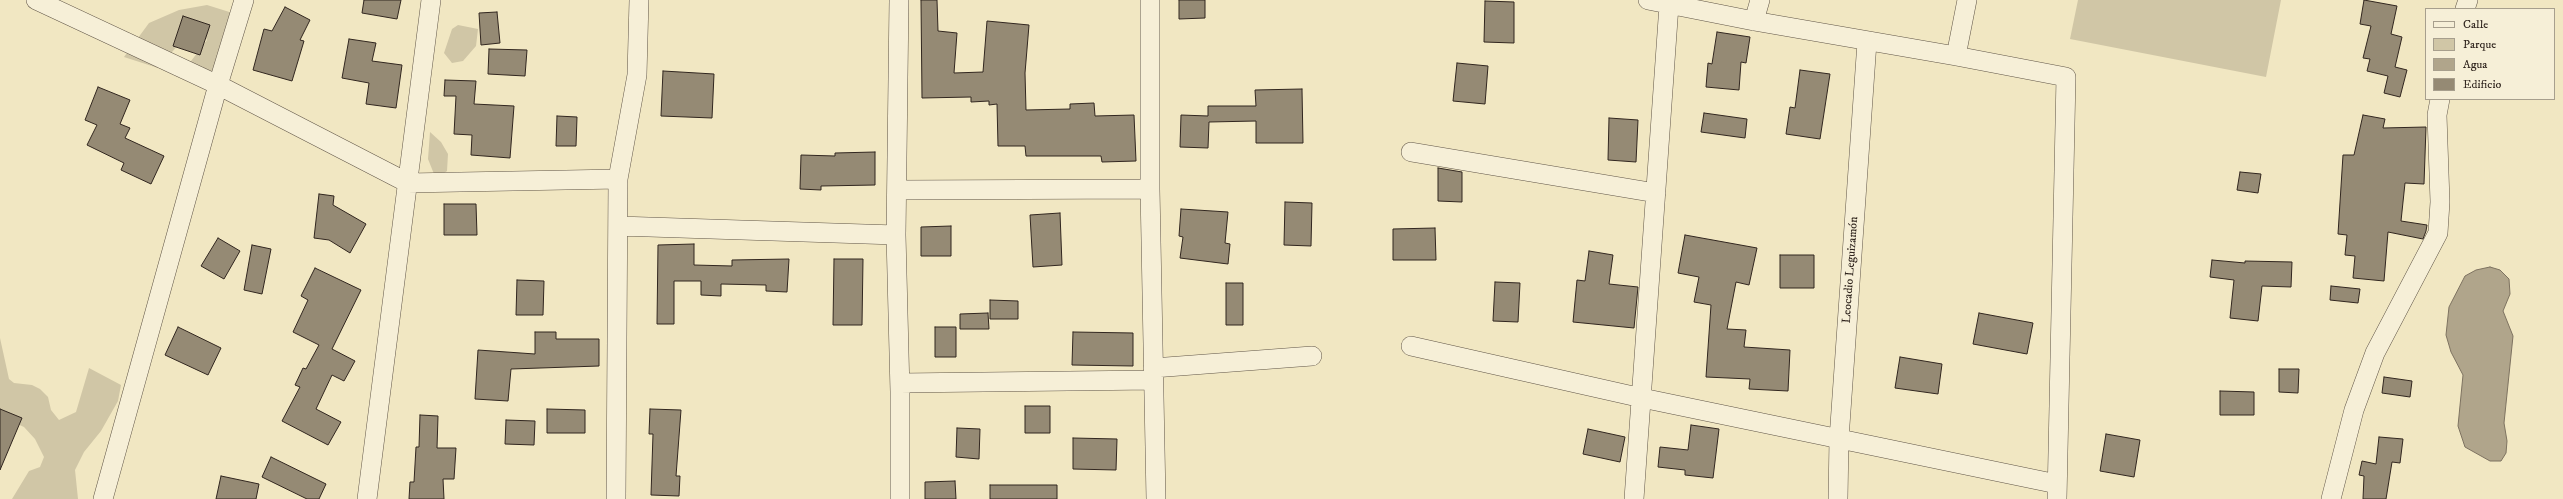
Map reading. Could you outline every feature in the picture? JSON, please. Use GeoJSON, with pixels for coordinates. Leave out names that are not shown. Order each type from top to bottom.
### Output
{"type":"FeatureCollection","features":[{"type":"Feature","properties":{"kind":"street"},"geometry":{"type":"LineString","coordinates":[[36,0],[218,85],[408,182],[618,179]]}},
{"type":"Feature","properties":{"kind":"street"},"geometry":{"type":"LineString","coordinates":[[103,499],[218,85],[244,0]]}},
{"type":"Feature","properties":{"kind":"street"},"geometry":{"type":"LineString","coordinates":[[367,499],[431,0]]}},
{"type":"Feature","properties":{"kind":"street"},"geometry":{"type":"LineString","coordinates":[[616,499],[618,179],[637,75],[639,0]]}},
{"type":"Feature","properties":{"kind":"street"},"geometry":{"type":"LineString","coordinates":[[899,0],[896,235],[900,382],[900,499]]}},
{"type":"Feature","properties":{"kind":"street"},"geometry":{"type":"LineString","coordinates":[[1150,0],[1150,189],[1156,499]]}},
{"type":"Feature","properties":{"kind":"street"},"geometry":{"type":"LineString","coordinates":[[1412,346],[1642,398],[1839,439],[2057,492],[2066,78],[1956,56],[1754,22],[1648,0]]}},
{"type":"Feature","properties":{"kind":"street"},"geometry":{"type":"LineString","coordinates":[[1754,22],[1760,0]]}},
{"type":"Feature","properties":{"kind":"street"},"geometry":{"type":"LineString","coordinates":[[1956,56],[1967,0]]}},
{"type":"Feature","properties":{"kind":"street"},"geometry":{"type":"LineString","coordinates":[[1634,499],[1669,5]]}},
{"type":"Feature","properties":{"kind":"street","name":"Leocadio Leguizamón"},"geometry":{"type":"LineString","coordinates":[[1838,499],[1839,439],[1867,42]]}},
{"type":"Feature","properties":{"kind":"street"},"geometry":{"type":"LineString","coordinates":[[2331,499],[2354,410],[2375,353],[2438,233],[2437,115],[2440,100]]}},
{"type":"Feature","properties":{"kind":"street"},"geometry":{"type":"LineString","coordinates":[[1411,152],[1656,193]]}},
{"type":"Feature","properties":{"kind":"street"},"geometry":{"type":"LineString","coordinates":[[897,190],[1150,189]]}},
{"type":"Feature","properties":{"kind":"street"},"geometry":{"type":"LineString","coordinates":[[618,226],[896,235]]}},
{"type":"Feature","properties":{"kind":"street"},"geometry":{"type":"LineString","coordinates":[[900,382],[1153,374],[1312,356]]}},
{"type":"Feature","properties":{"kind":"green space"},"geometry":{"type":"Polygon","coordinates":[[[2078,0],[2281,0],[2266,77],[2070,39],[2078,0]]]}},
{"type":"Feature","properties":{"kind":"green space"},"geometry":{"type":"Polygon","coordinates":[[[207,5],[239,15],[214,75],[185,69],[207,40],[195,20],[179,44],[158,68],[124,57],[149,23],[179,10],[207,5]]]}},
{"type":"Feature","properties":{"kind":"green space"},"geometry":{"type":"Polygon","coordinates":[[[458,25],[478,29],[476,46],[463,61],[452,63],[444,53],[452,29],[458,25]]]}},
{"type":"Feature","properties":{"kind":"green space"},"geometry":{"type":"Polygon","coordinates":[[[430,132],[441,142],[448,154],[447,171],[436,179],[428,159],[430,132]]]}},
{"type":"Feature","properties":{"kind":"green space"},"geometry":{"type":"Polygon","coordinates":[[[0,338],[9,379],[14,383],[32,385],[40,389],[48,397],[51,410],[59,420],[76,412],[89,368],[121,385],[118,401],[101,431],[84,452],[75,470],[78,499],[12,499],[29,471],[40,467],[44,457],[35,439],[24,427],[0,416],[0,338]]]}},
{"type":"Feature","properties":{"kind":"water"},"geometry":{"type":"Polygon","coordinates":[[[2490,267],[2500,270],[2509,279],[2510,294],[2503,311],[2513,336],[2504,423],[2507,441],[2506,453],[2501,461],[2490,461],[2465,447],[2458,426],[2463,375],[2451,352],[2446,335],[2449,307],[2465,276],[2476,270],[2490,267]]]}},
{"type":"Feature","properties":{"kind":"building"},"geometry":{"type":"Polygon","coordinates":[[[364,0],[401,0],[397,19],[362,13],[364,0]]]}},
{"type":"Feature","properties":{"kind":"building"},"geometry":{"type":"Polygon","coordinates":[[[921,0],[937,0],[938,31],[957,33],[954,73],[983,72],[987,21],[1029,25],[1025,73],[1026,110],[1070,109],[1070,104],[1094,103],[1095,116],[1134,115],[1136,161],[1102,162],[1101,156],[1026,156],[1025,146],[998,146],[997,104],[989,105],[989,101],[971,102],[971,97],[922,98],[921,0]]]}},
{"type":"Feature","properties":{"kind":"building"},"geometry":{"type":"Polygon","coordinates":[[[1179,0],[1205,0],[1205,18],[1179,19],[1179,0]]]}},
{"type":"Feature","properties":{"kind":"building"},"geometry":{"type":"Polygon","coordinates":[[[2364,0],[2397,6],[2391,34],[2402,37],[2395,67],[2407,70],[2400,97],[2384,93],[2388,76],[2367,71],[2370,59],[2363,58],[2371,26],[2360,24],[2364,0]]]}},
{"type":"Feature","properties":{"kind":"building"},"geometry":{"type":"Polygon","coordinates":[[[1485,1],[1514,2],[1514,43],[1484,42],[1485,1]]]}},
{"type":"Feature","properties":{"kind":"building"},"geometry":{"type":"Polygon","coordinates":[[[285,7],[310,20],[300,40],[304,41],[292,81],[253,70],[264,29],[272,31],[285,7]]]}},
{"type":"Feature","properties":{"kind":"building"},"geometry":{"type":"Polygon","coordinates":[[[497,12],[500,43],[481,45],[479,13],[497,12]]]}},
{"type":"Feature","properties":{"kind":"building"},"geometry":{"type":"Polygon","coordinates":[[[183,16],[210,25],[200,55],[173,46],[183,16]]]}},
{"type":"Feature","properties":{"kind":"building"},"geometry":{"type":"Polygon","coordinates":[[[1717,32],[1750,37],[1746,63],[1741,62],[1739,90],[1706,87],[1708,63],[1712,64],[1717,32]]]}},
{"type":"Feature","properties":{"kind":"building"},"geometry":{"type":"Polygon","coordinates":[[[349,39],[376,43],[372,61],[402,65],[396,108],[366,104],[369,83],[342,78],[349,39]]]}},
{"type":"Feature","properties":{"kind":"building"},"geometry":{"type":"Polygon","coordinates":[[[489,49],[527,50],[525,76],[488,74],[489,49]]]}},
{"type":"Feature","properties":{"kind":"building"},"geometry":{"type":"Polygon","coordinates":[[[1457,63],[1488,66],[1485,104],[1453,101],[1457,63]]]}},
{"type":"Feature","properties":{"kind":"building"},"geometry":{"type":"Polygon","coordinates":[[[1800,70],[1830,74],[1820,139],[1786,134],[1790,107],[1795,108],[1800,70]]]}},
{"type":"Feature","properties":{"kind":"building"},"geometry":{"type":"Polygon","coordinates":[[[663,71],[714,74],[712,118],[661,116],[663,71]]]}},
{"type":"Feature","properties":{"kind":"building"},"geometry":{"type":"Polygon","coordinates":[[[445,80],[476,81],[474,104],[514,106],[510,158],[471,155],[472,135],[454,134],[456,96],[444,96],[445,80]]]}},
{"type":"Feature","properties":{"kind":"building"},"geometry":{"type":"Polygon","coordinates":[[[98,87],[130,100],[120,124],[130,128],[125,138],[164,156],[151,184],[121,170],[124,163],[87,145],[97,125],[85,120],[98,87]]]}},
{"type":"Feature","properties":{"kind":"building"},"geometry":{"type":"Polygon","coordinates":[[[1302,89],[1303,143],[1256,143],[1256,121],[1209,122],[1208,148],[1180,147],[1181,115],[1208,116],[1208,106],[1256,106],[1255,90],[1302,89]]]}},
{"type":"Feature","properties":{"kind":"building"},"geometry":{"type":"Polygon","coordinates":[[[1704,113],[1747,119],[1745,138],[1701,132],[1704,113]]]}},
{"type":"Feature","properties":{"kind":"building"},"geometry":{"type":"Polygon","coordinates":[[[2363,115],[2385,119],[2383,128],[2426,127],[2424,184],[2405,183],[2401,221],[2427,225],[2426,231],[2423,239],[2388,232],[2384,281],[2353,278],[2355,256],[2345,255],[2347,235],[2338,234],[2343,155],[2354,155],[2363,115]]]}},
{"type":"Feature","properties":{"kind":"building"},"geometry":{"type":"Polygon","coordinates":[[[557,116],[577,117],[576,146],[556,146],[557,116]]]}},
{"type":"Feature","properties":{"kind":"building"},"geometry":{"type":"Polygon","coordinates":[[[1609,118],[1638,120],[1636,162],[1608,160],[1609,118]]]}},
{"type":"Feature","properties":{"kind":"building"},"geometry":{"type":"Polygon","coordinates":[[[875,152],[875,185],[821,186],[821,190],[800,189],[801,155],[835,156],[835,153],[875,152]]]}},
{"type":"Feature","properties":{"kind":"building"},"geometry":{"type":"Polygon","coordinates":[[[1438,168],[1462,172],[1462,202],[1438,201],[1438,168]]]}},
{"type":"Feature","properties":{"kind":"building"},"geometry":{"type":"Polygon","coordinates":[[[2240,172],[2261,174],[2258,193],[2237,190],[2240,172]]]}},
{"type":"Feature","properties":{"kind":"building"},"geometry":{"type":"Polygon","coordinates":[[[319,194],[334,196],[333,205],[366,224],[350,253],[329,240],[314,238],[319,194]]]}},
{"type":"Feature","properties":{"kind":"building"},"geometry":{"type":"Polygon","coordinates":[[[1285,202],[1312,203],[1311,246],[1284,245],[1285,202]]]}},
{"type":"Feature","properties":{"kind":"building"},"geometry":{"type":"Polygon","coordinates":[[[444,204],[476,204],[477,235],[444,235],[444,204]]]}},
{"type":"Feature","properties":{"kind":"building"},"geometry":{"type":"Polygon","coordinates":[[[1181,209],[1228,212],[1225,243],[1230,244],[1228,264],[1180,258],[1183,237],[1179,236],[1181,209]]]}},
{"type":"Feature","properties":{"kind":"building"},"geometry":{"type":"Polygon","coordinates":[[[1060,213],[1062,265],[1033,267],[1030,215],[1060,213]]]}},
{"type":"Feature","properties":{"kind":"building"},"geometry":{"type":"Polygon","coordinates":[[[951,226],[951,256],[921,256],[921,227],[951,226]]]}},
{"type":"Feature","properties":{"kind":"building"},"geometry":{"type":"Polygon","coordinates":[[[1435,228],[1436,260],[1393,260],[1393,229],[1435,228]]]}},
{"type":"Feature","properties":{"kind":"building"},"geometry":{"type":"Polygon","coordinates":[[[1685,235],[1757,248],[1749,285],[1736,282],[1727,329],[1746,330],[1744,347],[1790,350],[1788,391],[1749,389],[1750,379],[1706,377],[1711,305],[1694,302],[1699,277],[1678,273],[1685,235]]]}},
{"type":"Feature","properties":{"kind":"building"},"geometry":{"type":"Polygon","coordinates":[[[218,238],[240,251],[224,279],[201,266],[218,238]]]}},
{"type":"Feature","properties":{"kind":"building"},"geometry":{"type":"Polygon","coordinates":[[[694,244],[694,265],[732,266],[732,260],[789,259],[787,292],[766,291],[766,285],[721,284],[721,296],[701,295],[701,281],[674,281],[674,324],[657,324],[658,245],[694,244]]]}},
{"type":"Feature","properties":{"kind":"building"},"geometry":{"type":"Polygon","coordinates":[[[252,245],[271,249],[262,294],[244,290],[252,245]]]}},
{"type":"Feature","properties":{"kind":"building"},"geometry":{"type":"Polygon","coordinates":[[[1589,251],[1613,255],[1609,284],[1638,287],[1634,328],[1573,322],[1577,280],[1585,281],[1589,251]]]}},
{"type":"Feature","properties":{"kind":"building"},"geometry":{"type":"Polygon","coordinates":[[[1780,255],[1814,255],[1814,288],[1780,288],[1780,255]]]}},
{"type":"Feature","properties":{"kind":"building"},"geometry":{"type":"Polygon","coordinates":[[[834,259],[863,259],[862,325],[833,325],[834,259]]]}},
{"type":"Feature","properties":{"kind":"building"},"geometry":{"type":"Polygon","coordinates":[[[2212,260],[2245,263],[2245,261],[2292,262],[2291,287],[2262,286],[2258,321],[2230,318],[2234,280],[2210,277],[2212,260]]]}},
{"type":"Feature","properties":{"kind":"building"},"geometry":{"type":"Polygon","coordinates":[[[315,268],[361,290],[332,349],[355,361],[344,381],[332,375],[316,409],[341,422],[328,445],[282,421],[300,387],[295,385],[303,368],[306,369],[319,345],[293,332],[308,300],[301,296],[315,268]]]}},
{"type":"Feature","properties":{"kind":"building"},"geometry":{"type":"Polygon","coordinates":[[[517,280],[544,281],[543,315],[516,315],[517,280]]]}},
{"type":"Feature","properties":{"kind":"building"},"geometry":{"type":"Polygon","coordinates":[[[1495,282],[1520,283],[1518,322],[1493,321],[1495,282]]]}},
{"type":"Feature","properties":{"kind":"building"},"geometry":{"type":"Polygon","coordinates":[[[1226,283],[1243,283],[1243,325],[1226,325],[1226,283]]]}},
{"type":"Feature","properties":{"kind":"building"},"geometry":{"type":"Polygon","coordinates":[[[2331,286],[2360,289],[2358,303],[2330,300],[2331,286]]]}},
{"type":"Feature","properties":{"kind":"building"},"geometry":{"type":"Polygon","coordinates":[[[990,300],[1018,301],[1018,319],[990,319],[990,300]]]}},
{"type":"Feature","properties":{"kind":"building"},"geometry":{"type":"Polygon","coordinates":[[[988,313],[989,329],[960,329],[960,314],[988,313]]]}},
{"type":"Feature","properties":{"kind":"building"},"geometry":{"type":"Polygon","coordinates":[[[1979,313],[2033,323],[2027,354],[1973,344],[1979,313]]]}},
{"type":"Feature","properties":{"kind":"building"},"geometry":{"type":"Polygon","coordinates":[[[178,327],[221,348],[208,375],[165,355],[178,327]]]}},
{"type":"Feature","properties":{"kind":"building"},"geometry":{"type":"Polygon","coordinates":[[[935,327],[956,327],[956,357],[935,357],[935,327]]]}},
{"type":"Feature","properties":{"kind":"building"},"geometry":{"type":"Polygon","coordinates":[[[535,332],[556,332],[556,339],[599,339],[599,366],[511,369],[508,401],[475,399],[478,350],[535,354],[535,332]]]}},
{"type":"Feature","properties":{"kind":"building"},"geometry":{"type":"Polygon","coordinates":[[[1073,332],[1133,333],[1133,366],[1072,365],[1073,332]]]}},
{"type":"Feature","properties":{"kind":"building"},"geometry":{"type":"Polygon","coordinates":[[[1900,357],[1942,364],[1938,394],[1895,388],[1900,357]]]}},
{"type":"Feature","properties":{"kind":"building"},"geometry":{"type":"Polygon","coordinates":[[[2279,369],[2299,369],[2298,393],[2279,392],[2279,369]]]}},
{"type":"Feature","properties":{"kind":"building"},"geometry":{"type":"Polygon","coordinates":[[[2384,377],[2412,381],[2410,397],[2382,393],[2384,377]]]}},
{"type":"Feature","properties":{"kind":"building"},"geometry":{"type":"Polygon","coordinates":[[[2220,391],[2254,392],[2254,415],[2220,415],[2220,391]]]}},
{"type":"Feature","properties":{"kind":"building"},"geometry":{"type":"Polygon","coordinates":[[[1025,406],[1050,406],[1050,433],[1025,433],[1025,406]]]}},
{"type":"Feature","properties":{"kind":"building"},"geometry":{"type":"Polygon","coordinates":[[[0,409],[22,418],[0,470],[0,409]]]}},
{"type":"Feature","properties":{"kind":"building"},"geometry":{"type":"Polygon","coordinates":[[[547,409],[585,410],[585,433],[547,433],[547,409]]]}},
{"type":"Feature","properties":{"kind":"building"},"geometry":{"type":"Polygon","coordinates":[[[650,409],[681,410],[676,476],[680,476],[679,496],[651,495],[653,434],[649,434],[650,409]]]}},
{"type":"Feature","properties":{"kind":"building"},"geometry":{"type":"Polygon","coordinates":[[[420,415],[438,416],[437,448],[456,448],[454,479],[443,479],[444,499],[409,499],[410,482],[414,482],[416,447],[419,447],[420,415]]]}},
{"type":"Feature","properties":{"kind":"building"},"geometry":{"type":"Polygon","coordinates":[[[506,420],[535,421],[534,445],[505,444],[506,420]]]}},
{"type":"Feature","properties":{"kind":"building"},"geometry":{"type":"Polygon","coordinates":[[[1691,425],[1719,429],[1713,478],[1685,475],[1685,470],[1658,467],[1660,447],[1688,450],[1691,425]]]}},
{"type":"Feature","properties":{"kind":"building"},"geometry":{"type":"Polygon","coordinates":[[[957,428],[980,429],[979,459],[956,457],[957,428]]]}},
{"type":"Feature","properties":{"kind":"building"},"geometry":{"type":"Polygon","coordinates":[[[1588,429],[1625,437],[1620,462],[1583,454],[1588,429]]]}},
{"type":"Feature","properties":{"kind":"building"},"geometry":{"type":"Polygon","coordinates":[[[2106,434],[2140,440],[2134,477],[2100,471],[2106,434]]]}},
{"type":"Feature","properties":{"kind":"building"},"geometry":{"type":"Polygon","coordinates":[[[2379,437],[2403,439],[2400,463],[2392,462],[2386,499],[2363,499],[2364,476],[2359,475],[2362,461],[2376,464],[2379,437]]]}},
{"type":"Feature","properties":{"kind":"building"},"geometry":{"type":"Polygon","coordinates":[[[1073,438],[1117,439],[1116,470],[1073,469],[1073,438]]]}},
{"type":"Feature","properties":{"kind":"building"},"geometry":{"type":"Polygon","coordinates":[[[271,457],[326,484],[319,499],[307,499],[262,477],[271,457]]]}},
{"type":"Feature","properties":{"kind":"building"},"geometry":{"type":"Polygon","coordinates":[[[221,476],[259,484],[256,499],[216,499],[221,476]]]}},
{"type":"Feature","properties":{"kind":"building"},"geometry":{"type":"Polygon","coordinates":[[[955,481],[956,499],[925,499],[925,482],[955,481]]]}},
{"type":"Feature","properties":{"kind":"building"},"geometry":{"type":"Polygon","coordinates":[[[990,485],[1057,485],[1057,499],[990,499],[990,485]]]}}]}
